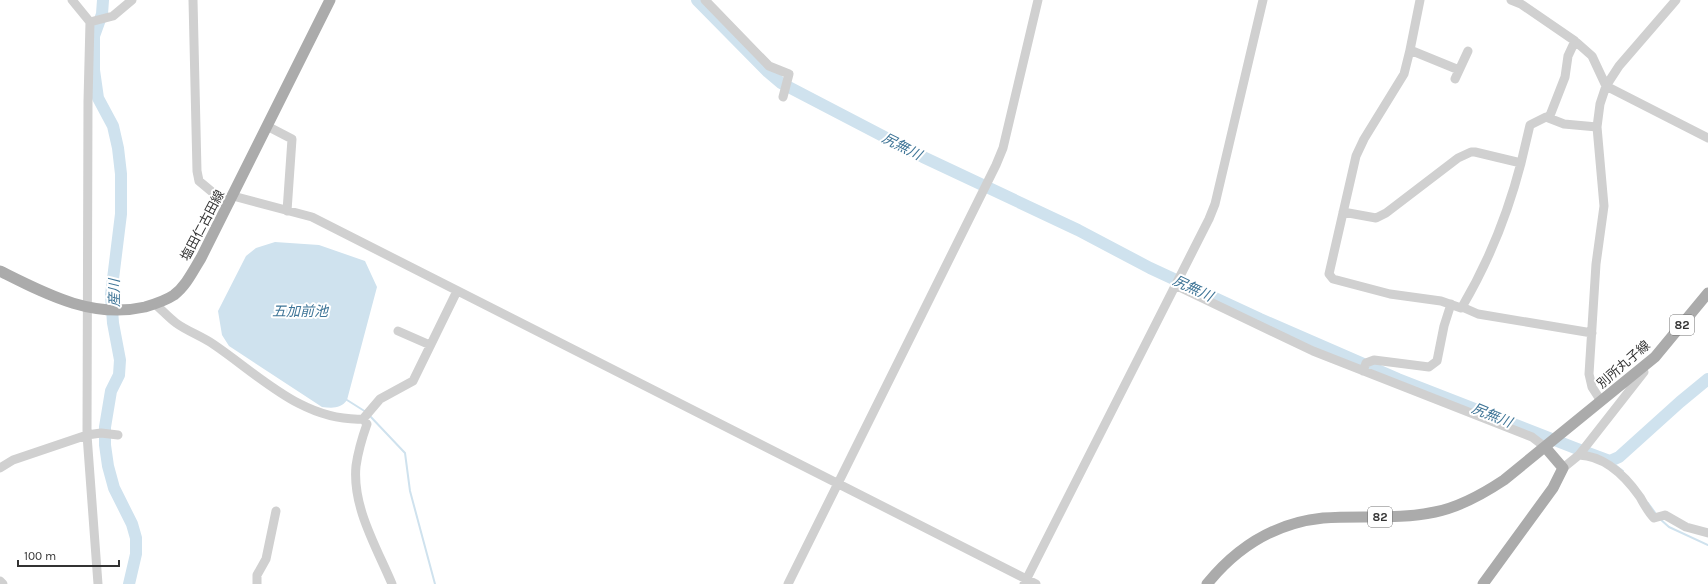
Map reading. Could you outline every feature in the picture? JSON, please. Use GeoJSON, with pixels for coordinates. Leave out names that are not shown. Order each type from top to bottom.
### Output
{"type":"FeatureCollection","features":[{"type":"Feature","properties":{"kind":"main road","name":"塩田仁古田線"},"geometry":{"type":"LineString","coordinates":[[0,271],[50,296],[67,302],[102,309],[128,309],[155,304],[173,295],[183,286],[201,258],[232,199],[330,0]]}},
{"type":"Feature","properties":{"kind":"main road","name":"別所丸子線"},"geometry":{"type":"LineString","coordinates":[[1207,584],[1227,561],[1241,549],[1281,528],[1323,518],[1404,516],[1436,512],[1454,507],[1487,491],[1504,480],[1601,401],[1625,388],[1655,357],[1708,293]]}},
{"type":"Feature","properties":{"kind":"main road"},"geometry":{"type":"LineString","coordinates":[[1483,584],[1553,488],[1563,468],[1553,441]]}},
{"type":"Feature","properties":{"kind":"street"},"geometry":{"type":"LineString","coordinates":[[72,0],[93,21],[88,101],[87,435],[98,584]]}},
{"type":"Feature","properties":{"kind":"street"},"geometry":{"type":"LineString","coordinates":[[93,21],[113,16],[132,0]]}},
{"type":"Feature","properties":{"kind":"street"},"geometry":{"type":"LineString","coordinates":[[193,0],[197,171],[199,181],[217,196],[312,217],[838,484],[1025,582],[1036,584]]}},
{"type":"Feature","properties":{"kind":"street"},"geometry":{"type":"LineString","coordinates":[[705,0],[769,66],[789,74],[784,94]]}},
{"type":"Feature","properties":{"kind":"street"},"geometry":{"type":"LineString","coordinates":[[788,584],[996,165],[1003,148],[1038,0]]}},
{"type":"Feature","properties":{"kind":"street"},"geometry":{"type":"LineString","coordinates":[[1025,582],[1175,285],[1214,204],[1264,0]]}},
{"type":"Feature","properties":{"kind":"street"},"geometry":{"type":"LineString","coordinates":[[1420,0],[1404,74],[1360,148],[1343,212],[1329,274],[1333,279],[1390,294],[1441,301],[1461,308],[1462,307],[1478,314],[1504,320],[1592,333]]}},
{"type":"Feature","properties":{"kind":"street"},"geometry":{"type":"LineString","coordinates":[[1511,0],[1521,4],[1575,41],[1592,56],[1606,86],[1708,138]]}},
{"type":"Feature","properties":{"kind":"street"},"geometry":{"type":"LineString","coordinates":[[1601,401],[1592,387],[1589,374],[1596,264],[1604,206],[1597,127],[1600,104],[1606,86],[1619,66],[1676,0]]}},
{"type":"Feature","properties":{"kind":"street"},"geometry":{"type":"LineString","coordinates":[[1549,118],[1565,77],[1568,56],[1575,41]]}},
{"type":"Feature","properties":{"kind":"street"},"geometry":{"type":"LineString","coordinates":[[1410,50],[1457,75],[1468,51]]}},
{"type":"Feature","properties":{"kind":"street"},"geometry":{"type":"LineString","coordinates":[[1462,307],[1482,274],[1516,184],[1530,125],[1546,117],[1564,124],[1597,127]]}},
{"type":"Feature","properties":{"kind":"street"},"geometry":{"type":"LineString","coordinates":[[267,126],[292,139],[287,211]]}},
{"type":"Feature","properties":{"kind":"street"},"geometry":{"type":"LineString","coordinates":[[1343,212],[1376,218],[1386,213],[1458,158],[1471,152],[1521,163]]}},
{"type":"Feature","properties":{"kind":"street"},"geometry":{"type":"LineString","coordinates":[[1175,285],[1313,351],[1364,367],[1532,437],[1553,441]]}},
{"type":"Feature","properties":{"kind":"street"},"geometry":{"type":"LineString","coordinates":[[363,420],[380,399],[413,381],[457,291]]}},
{"type":"Feature","properties":{"kind":"street"},"geometry":{"type":"LineString","coordinates":[[155,304],[175,323],[212,344],[278,391],[301,405],[331,418],[363,420],[367,424],[356,467],[357,495],[363,514],[392,584]]}},
{"type":"Feature","properties":{"kind":"street"},"geometry":{"type":"LineString","coordinates":[[1364,367],[1374,360],[1429,367],[1437,361],[1444,326],[1451,304]]}},
{"type":"Feature","properties":{"kind":"street"},"geometry":{"type":"LineString","coordinates":[[398,331],[430,345]]}},
{"type":"Feature","properties":{"kind":"street"},"geometry":{"type":"LineString","coordinates":[[1563,468],[1582,452],[1625,388],[1644,372]]}},
{"type":"Feature","properties":{"kind":"street"},"geometry":{"type":"LineString","coordinates":[[0,468],[13,460],[87,435],[101,433],[118,435]]}},
{"type":"Feature","properties":{"kind":"street"},"geometry":{"type":"LineString","coordinates":[[1582,452],[1602,462],[1618,473],[1634,489],[1654,518],[1664,515],[1686,527],[1708,534]]}},
{"type":"Feature","properties":{"kind":"street"},"geometry":{"type":"LineString","coordinates":[[257,584],[257,575],[266,559],[276,511]]}},
{"type":"Feature","properties":{"kind":"street"},"geometry":{"type":"LineString","coordinates":[[0,581],[3,584]]}},
{"type":"Feature","properties":{"kind":"water","name":"五加前池"},"geometry":{"type":"Polygon","coordinates":[[[275,242],[319,245],[365,261],[377,287],[347,400],[342,405],[333,408],[322,407],[229,346],[222,335],[218,311],[246,256],[256,248],[275,242]]]}},
{"type":"Feature","properties":{"kind":"waterway","name":"産川"},"geometry":{"type":"LineString","coordinates":[[103,0],[102,14],[94,36],[94,70],[98,98],[113,126],[118,148],[121,174],[121,214],[111,295],[113,323],[120,360],[119,375],[111,391],[105,427],[105,445],[108,466],[114,488],[132,524],[136,538],[136,554],[129,584]]}},
{"type":"Feature","properties":{"kind":"waterway","name":"尻無川"},"geometry":{"type":"LineString","coordinates":[[697,0],[768,72],[781,83],[923,157],[1078,230],[1150,268],[1260,319],[1398,379],[1575,448],[1610,461],[1619,457],[1708,379]]}},
{"type":"Feature","properties":{"kind":"waterway"},"geometry":{"type":"LineString","coordinates":[[347,400],[366,412]]}},
{"type":"Feature","properties":{"kind":"waterway"},"geometry":{"type":"LineString","coordinates":[[369,415],[405,453],[410,491],[435,584]]}},
{"type":"Feature","properties":{"kind":"waterway"},"geometry":{"type":"LineString","coordinates":[[1610,461],[1623,471]]}},
{"type":"Feature","properties":{"kind":"waterway"},"geometry":{"type":"LineString","coordinates":[[1648,503],[1656,514]]}},
{"type":"Feature","properties":{"kind":"waterway"},"geometry":{"type":"LineString","coordinates":[[1660,519],[1669,527],[1708,545]]}}]}
